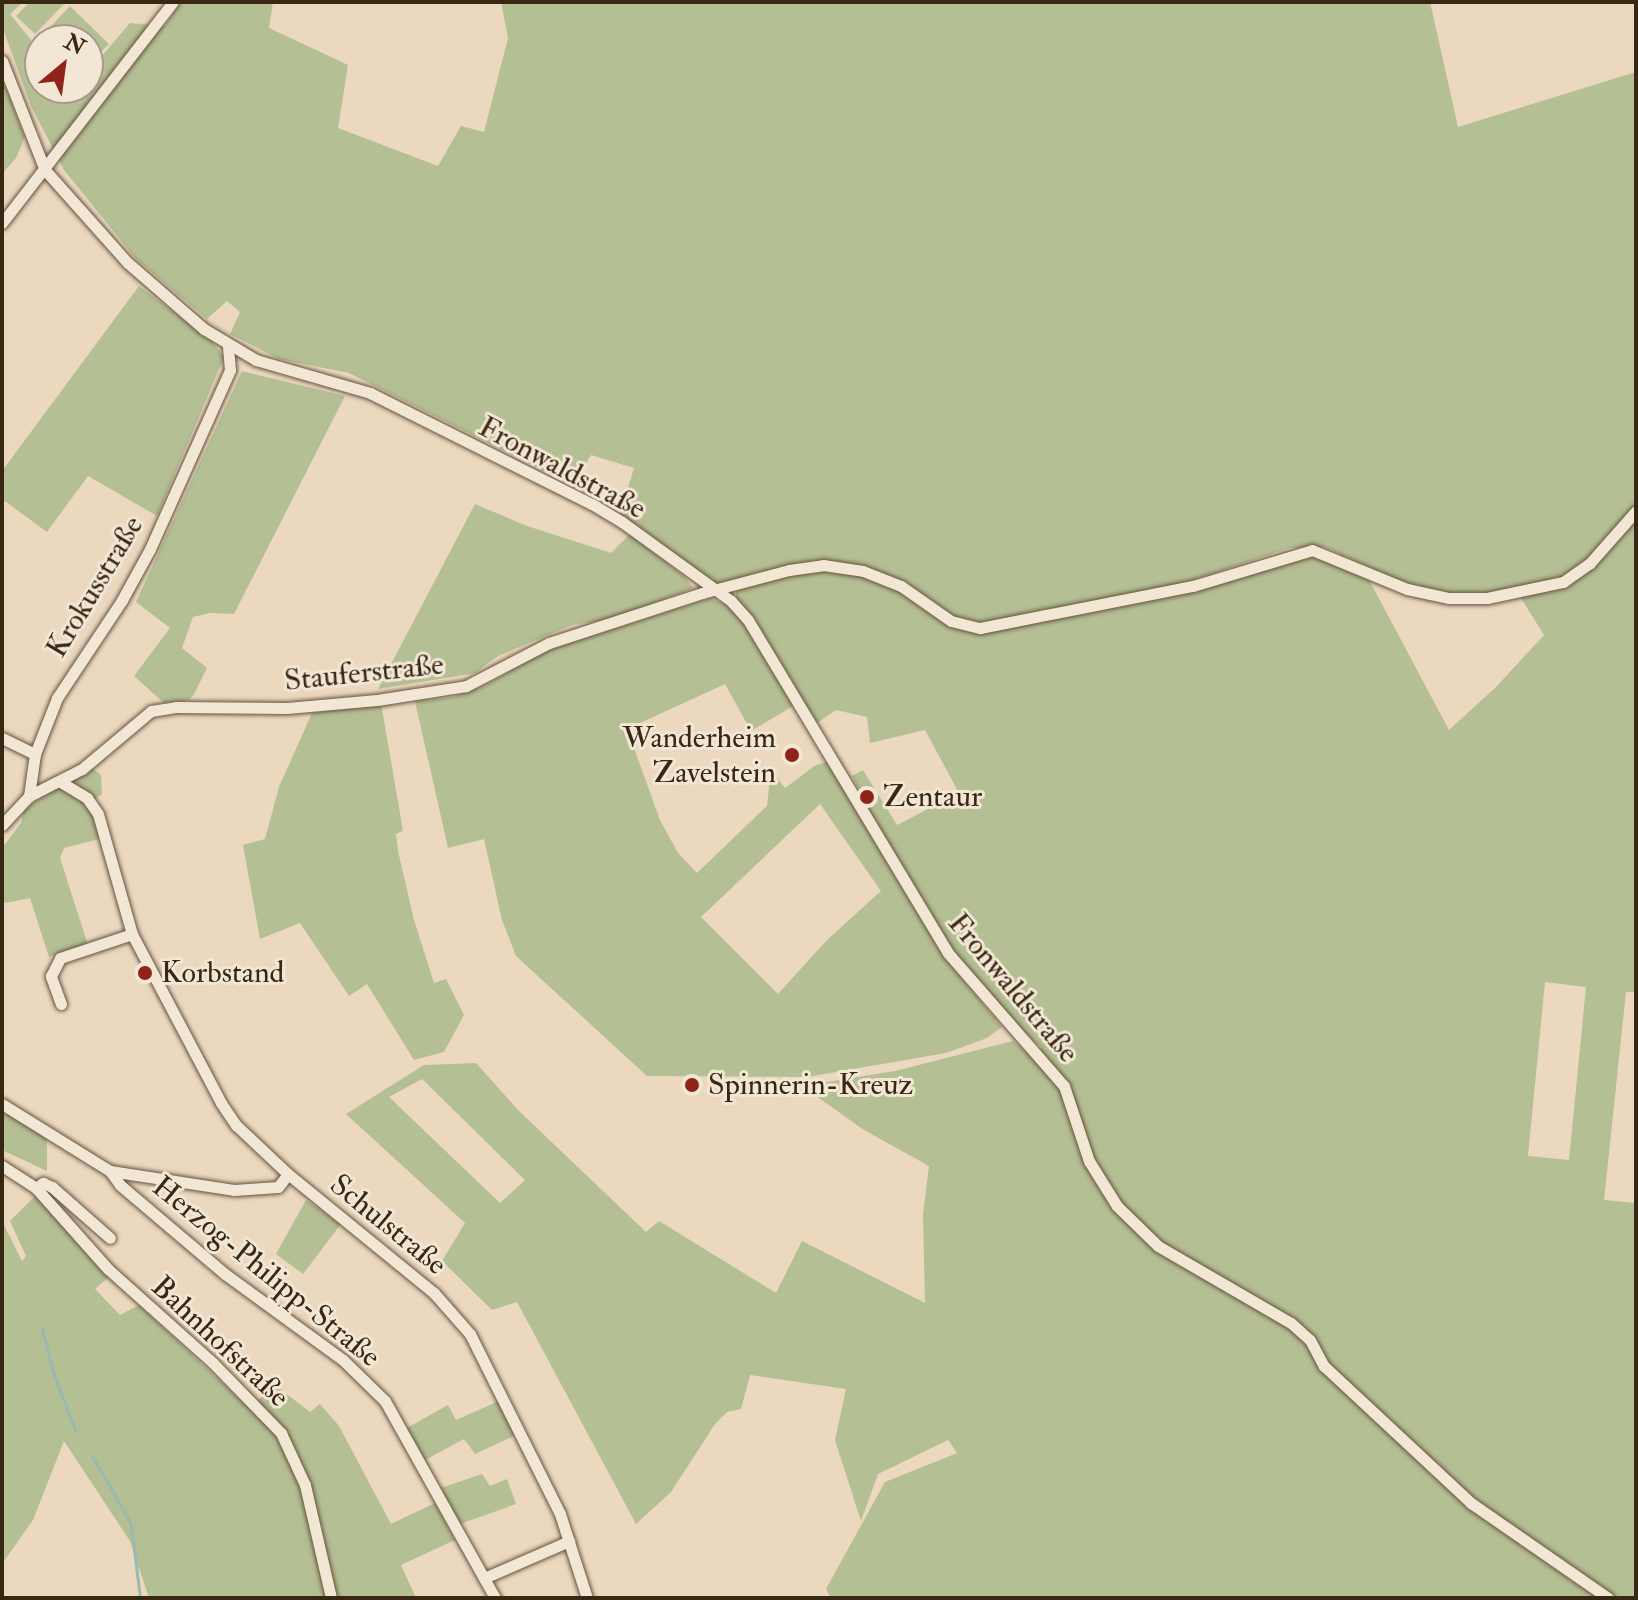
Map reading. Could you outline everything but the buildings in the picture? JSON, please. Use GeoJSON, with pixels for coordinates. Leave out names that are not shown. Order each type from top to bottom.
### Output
{"type":"FeatureCollection","features":[{"type":"Feature","properties":{"kind":"street"},"geometry":{"type":"LineString","coordinates":[[2,223],[173,2]]}},
{"type":"Feature","properties":{"kind":"street"},"geometry":{"type":"LineString","coordinates":[[2,61],[45,170]]}},
{"type":"Feature","properties":{"kind":"street","name":"Fronwaldstraße"},"geometry":{"type":"LineString","coordinates":[[45,170],[164,298],[228,345],[256,360],[370,393],[622,522],[731,601],[748,620],[948,953],[1064,1086],[1089,1161],[1117,1206],[1158,1246],[1291,1323],[1310,1340],[1324,1366],[1471,1503],[1608,1598]]}},
{"type":"Feature","properties":{"kind":"street","name":"Krokusstraße"},"geometry":{"type":"LineString","coordinates":[[29,796],[35,754],[57,698],[122,600],[150,549],[230,370],[228,345]]}},
{"type":"Feature","properties":{"kind":"street"},"geometry":{"type":"LineString","coordinates":[[230,370],[256,360]]}},
{"type":"Feature","properties":{"kind":"street","name":"Stauferstraße"},"geometry":{"type":"LineString","coordinates":[[29,796],[82,769],[151,711],[176,707],[287,708],[466,686],[549,643],[714,590],[789,570],[837,566],[863,571],[901,586],[951,621],[980,628],[1193,586],[1312,550],[1407,589],[1449,598],[1487,598],[1563,582],[1590,563],[1636,511]]}},
{"type":"Feature","properties":{"kind":"street"},"geometry":{"type":"LineString","coordinates":[[2,738],[35,754]]}},
{"type":"Feature","properties":{"kind":"street"},"geometry":{"type":"LineString","coordinates":[[59,781],[87,798],[98,814],[132,934],[221,1103],[253,1143],[288,1174]]}},
{"type":"Feature","properties":{"kind":"street"},"geometry":{"type":"LineString","coordinates":[[2,825],[29,796]]}},
{"type":"Feature","properties":{"kind":"street"},"geometry":{"type":"LineString","coordinates":[[61,1004],[51,976],[60,958],[132,934]]}},
{"type":"Feature","properties":{"kind":"street","name":"Schulstraße"},"geometry":{"type":"LineString","coordinates":[[2,1104],[110,1171],[234,1190],[278,1187],[288,1174],[434,1293],[470,1334],[560,1514],[587,1598]]}},
{"type":"Feature","properties":{"kind":"street","name":"Bahnhofstraße"},"geometry":{"type":"LineString","coordinates":[[2,1166],[36,1188],[85,1246],[213,1363],[281,1433],[305,1485],[331,1598]]}},
{"type":"Feature","properties":{"kind":"street","name":"Herzog-Philipp-Straße"},"geometry":{"type":"LineString","coordinates":[[110,1171],[120,1185],[225,1274],[343,1360],[385,1401],[495,1598]]}},
{"type":"Feature","properties":{"kind":"street"},"geometry":{"type":"LineString","coordinates":[[36,1188],[43,1183],[52,1187],[110,1238]]}},
{"type":"Feature","properties":{"kind":"street"},"geometry":{"type":"LineString","coordinates":[[484,1578],[569,1541]]}},
{"type":"Feature","properties":{"kind":"green space"},"geometry":{"type":"Polygon","coordinates":[[[2,2],[23,2],[10,14],[24,31],[24,87],[2,26],[2,2]]]}},
{"type":"Feature","properties":{"kind":"green space"},"geometry":{"type":"Polygon","coordinates":[[[30,2],[66,2],[45,24],[24,24],[16,16],[30,2]]]}},
{"type":"Feature","properties":{"kind":"green space"},"geometry":{"type":"Polygon","coordinates":[[[181,2],[273,2],[269,28],[348,65],[338,128],[438,166],[461,126],[484,132],[508,38],[501,2],[1430,2],[1458,127],[1636,72],[1636,992],[1626,992],[1604,1200],[1636,1203],[1636,1598],[831,1598],[826,1589],[885,1482],[957,1453],[948,1440],[878,1474],[861,1521],[835,1440],[846,1389],[750,1375],[741,1409],[727,1412],[715,1424],[671,1492],[636,1524],[517,1302],[492,1310],[442,1261],[465,1223],[346,1114],[424,1065],[476,1063],[518,1110],[646,1232],[659,1221],[776,1293],[802,1241],[925,1303],[923,1215],[929,1166],[864,1130],[802,1086],[895,1071],[1013,1041],[1039,1063],[1041,1047],[1012,1022],[950,948],[887,845],[852,776],[863,770],[897,825],[959,793],[925,730],[870,743],[867,717],[836,710],[813,726],[771,647],[736,600],[736,589],[824,562],[725,584],[713,582],[620,514],[634,468],[591,455],[572,485],[349,373],[279,359],[230,334],[240,312],[227,301],[207,319],[136,259],[64,170],[31,106],[104,104],[104,53],[130,23],[165,26],[181,2]],[[1325,547],[1289,548],[1190,581],[1053,616],[1308,554],[1367,576],[1449,730],[1496,687],[1544,635],[1519,595],[1448,593],[1406,584],[1325,547]],[[1545,982],[1528,1156],[1569,1160],[1586,987],[1545,982]],[[422,1079],[389,1097],[500,1203],[525,1180],[422,1079]]]}},
{"type":"Feature","properties":{"kind":"green space"},"geometry":{"type":"Polygon","coordinates":[[[70,6],[88,24],[53,24],[70,6]]]}},
{"type":"Feature","properties":{"kind":"green space"},"geometry":{"type":"Polygon","coordinates":[[[2,78],[25,137],[16,158],[2,174],[2,78]]]}},
{"type":"Feature","properties":{"kind":"green space"},"geometry":{"type":"Polygon","coordinates":[[[139,286],[211,340],[224,357],[157,516],[88,476],[47,532],[2,499],[2,471],[139,286]]]}},
{"type":"Feature","properties":{"kind":"green space"},"geometry":{"type":"Polygon","coordinates":[[[242,371],[345,396],[234,614],[210,613],[193,617],[182,648],[207,668],[194,694],[189,700],[164,703],[134,676],[170,628],[136,602],[242,371]]]}},
{"type":"Feature","properties":{"kind":"green space"},"geometry":{"type":"Polygon","coordinates":[[[475,504],[527,526],[611,553],[630,534],[686,578],[693,588],[615,618],[572,625],[498,656],[475,673],[378,689],[475,504]]]}},
{"type":"Feature","properties":{"kind":"green space"},"geometry":{"type":"Polygon","coordinates":[[[711,598],[730,607],[763,649],[795,705],[751,731],[725,684],[627,729],[660,820],[678,853],[697,873],[767,806],[771,770],[785,788],[816,765],[827,762],[944,957],[1002,1027],[987,1038],[946,1053],[807,1077],[647,1076],[516,956],[502,920],[484,839],[448,848],[415,701],[453,697],[486,685],[545,651],[711,598]],[[820,804],[701,917],[778,994],[827,940],[881,891],[820,804]]]}},
{"type":"Feature","properties":{"kind":"green space"},"geometry":{"type":"Polygon","coordinates":[[[381,703],[403,831],[396,834],[398,851],[414,920],[434,983],[446,979],[464,1015],[444,1052],[414,1060],[367,984],[349,996],[300,923],[260,939],[243,845],[265,839],[279,787],[312,713],[381,703]]]}},
{"type":"Feature","properties":{"kind":"green space"},"geometry":{"type":"Polygon","coordinates":[[[92,768],[101,775],[102,794],[92,801],[72,787],[72,780],[92,768]]]}},
{"type":"Feature","properties":{"kind":"green space"},"geometry":{"type":"Polygon","coordinates":[[[59,787],[73,792],[93,809],[103,838],[64,848],[60,858],[88,945],[49,957],[30,898],[6,903],[2,900],[2,848],[21,823],[24,809],[59,787]]]}},
{"type":"Feature","properties":{"kind":"green space"},"geometry":{"type":"Polygon","coordinates":[[[2,1110],[47,1139],[47,1171],[2,1150],[2,1110]]]}},
{"type":"Feature","properties":{"kind":"green space"},"geometry":{"type":"Polygon","coordinates":[[[36,1195],[109,1277],[95,1289],[120,1315],[139,1305],[249,1408],[275,1385],[310,1412],[320,1404],[339,1426],[391,1524],[435,1503],[455,1540],[401,1565],[416,1598],[149,1598],[130,1541],[64,1441],[33,1520],[2,1564],[2,1221],[22,1261],[26,1256],[10,1221],[36,1195]]]}},
{"type":"Feature","properties":{"kind":"green space"},"geometry":{"type":"Polygon","coordinates":[[[306,1200],[341,1224],[303,1274],[276,1254],[306,1200]]]}},
{"type":"Feature","properties":{"kind":"green space"},"geometry":{"type":"Polygon","coordinates":[[[499,1401],[516,1435],[475,1454],[464,1439],[425,1460],[407,1428],[448,1405],[456,1420],[499,1401]]]}},
{"type":"Feature","properties":{"kind":"green space"},"geometry":{"type":"Polygon","coordinates":[[[482,1474],[490,1486],[507,1479],[516,1504],[460,1524],[441,1488],[482,1474]]]}},
{"type":"Feature","properties":{"kind":"waterway"},"geometry":{"type":"LineString","coordinates":[[42,1329],[54,1375],[75,1430]]}},
{"type":"Feature","properties":{"kind":"waterway"},"geometry":{"type":"LineString","coordinates":[[93,1457],[131,1524],[140,1598]]}},
{"type":"Feature","properties":{"kind":"place","name":"Wanderheim Zavelstein"},"geometry":{"type":"Point","coordinates":[792,755]}},
{"type":"Feature","properties":{"kind":"place","name":"Zentaur"},"geometry":{"type":"Point","coordinates":[867,797]}},
{"type":"Feature","properties":{"kind":"place","name":"Korbstand"},"geometry":{"type":"Point","coordinates":[145,973]}},
{"type":"Feature","properties":{"kind":"place","name":"Spinnerin-Kreuz"},"geometry":{"type":"Point","coordinates":[692,1085]}}]}
